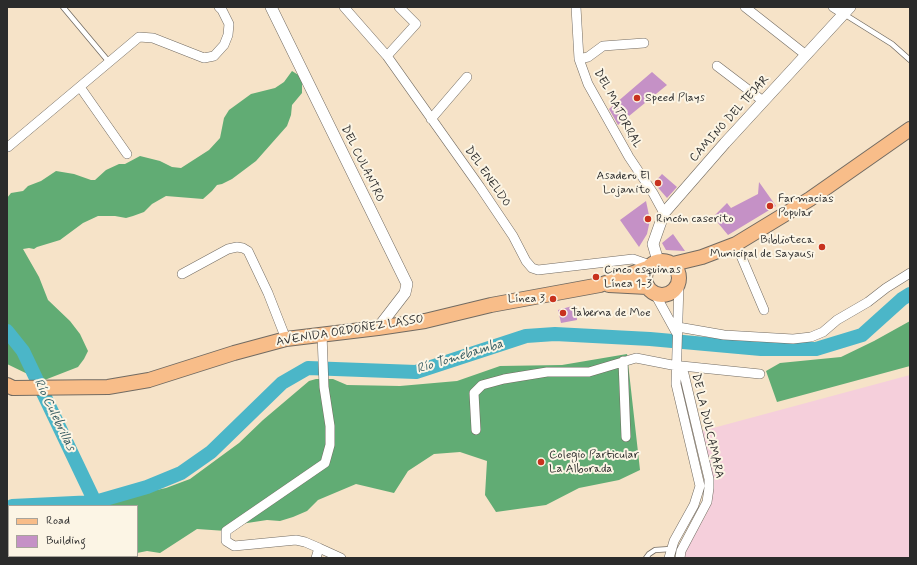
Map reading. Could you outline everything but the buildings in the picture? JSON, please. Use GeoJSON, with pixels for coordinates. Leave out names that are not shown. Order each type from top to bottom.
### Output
{"type":"FeatureCollection","features":[{"type":"Feature","properties":{"kind":"main road"},"geometry":{"type":"LineString","coordinates":[[673,264],[702,257],[736,244],[810,199],[910,129]]}},
{"type":"Feature","properties":{"kind":"main road"},"geometry":{"type":"LineString","coordinates":[[679,281],[679,273],[673,264],[668,261],[651,265],[644,278],[651,290],[669,293],[676,288],[679,281],[702,257]]}},
{"type":"Feature","properties":{"kind":"main road","name":"AVENIDA ORDOÑEZ LASSO"},"geometry":{"type":"LineString","coordinates":[[10,386],[55,388],[108,387],[150,380],[234,353],[286,339],[378,328],[425,320],[491,305],[600,285],[651,265]]}},
{"type":"Feature","properties":{"kind":"main road","name":"AVENIDA ORDOÑEZ LASSO"},"geometry":{"type":"LineString","coordinates":[[600,285],[651,290]]}},
{"type":"Feature","properties":{"kind":"street"},"geometry":{"type":"LineString","coordinates":[[8,147],[139,37],[146,36],[204,58],[214,56],[224,45],[228,35],[229,24],[219,7]]}},
{"type":"Feature","properties":{"kind":"street","name":"DEL CULANTRO"},"geometry":{"type":"LineString","coordinates":[[270,7],[407,284],[405,293],[378,328]]}},
{"type":"Feature","properties":{"kind":"street","name":"DEL ENELDO"},"geometry":{"type":"LineString","coordinates":[[344,7],[386,56],[480,187],[513,236],[526,261],[532,268],[538,270],[633,259],[651,265]]}},
{"type":"Feature","properties":{"kind":"street"},"geometry":{"type":"LineString","coordinates":[[386,56],[416,24],[399,7]]}},
{"type":"Feature","properties":{"kind":"street","name":"DEL MATORRAL"},"geometry":{"type":"LineString","coordinates":[[576,7],[579,59],[588,84],[629,157],[653,193],[664,213]]}},
{"type":"Feature","properties":{"kind":"street"},"geometry":{"type":"LineString","coordinates":[[746,7],[806,55]]}},
{"type":"Feature","properties":{"kind":"street"},"geometry":{"type":"LineString","coordinates":[[833,7],[847,10]]}},
{"type":"Feature","properties":{"kind":"street","name":"CAMINO DEL TEJAR"},"geometry":{"type":"LineString","coordinates":[[651,265],[653,244],[664,213],[763,101],[847,10]]}},
{"type":"Feature","properties":{"kind":"street"},"geometry":{"type":"LineString","coordinates":[[579,59],[588,57],[603,46],[644,43]]}},
{"type":"Feature","properties":{"kind":"street"},"geometry":{"type":"LineString","coordinates":[[717,66],[763,101]]}},
{"type":"Feature","properties":{"kind":"street"},"geometry":{"type":"LineString","coordinates":[[431,119],[467,77]]}},
{"type":"Feature","properties":{"kind":"street"},"geometry":{"type":"LineString","coordinates":[[80,87],[127,154]]}},
{"type":"Feature","properties":{"kind":"street"},"geometry":{"type":"LineString","coordinates":[[736,244],[764,310]]}},
{"type":"Feature","properties":{"kind":"street"},"geometry":{"type":"LineString","coordinates":[[182,274],[228,249],[237,247],[248,251],[286,339]]}},
{"type":"Feature","properties":{"kind":"street"},"geometry":{"type":"LineString","coordinates":[[677,331],[793,339],[811,337],[823,332],[837,320],[868,302],[886,288],[910,273]]}},
{"type":"Feature","properties":{"kind":"street","name":"DE LA DULCAMARA"},"geometry":{"type":"LineString","coordinates":[[670,554],[694,505],[700,486],[676,384],[678,363],[677,331],[679,281]]}},
{"type":"Feature","properties":{"kind":"street","name":"DE LA DULCAMARA"},"geometry":{"type":"LineString","coordinates":[[651,290],[677,331]]}},
{"type":"Feature","properties":{"kind":"street"},"geometry":{"type":"LineString","coordinates":[[322,334],[324,387],[330,426],[330,445],[325,462],[226,531],[226,541],[234,546],[296,540],[305,542],[341,558]]}},
{"type":"Feature","properties":{"kind":"street"},"geometry":{"type":"LineString","coordinates":[[476,430],[474,393],[482,385],[536,373],[589,372],[623,361],[641,358],[760,374]]}},
{"type":"Feature","properties":{"kind":"street"},"geometry":{"type":"LineString","coordinates":[[623,361],[626,437]]}},
{"type":"Feature","properties":{"kind":"street","name":"DE LA DULCAMARA"},"geometry":{"type":"LineString","coordinates":[[678,363],[684,374],[709,479],[707,502],[681,551],[680,558]]}},
{"type":"Feature","properties":{"kind":"street"},"geometry":{"type":"LineString","coordinates":[[316,558],[319,548]]}},
{"type":"Feature","properties":{"kind":"lane"},"geometry":{"type":"LineString","coordinates":[[63,7],[109,62]]}},
{"type":"Feature","properties":{"kind":"lane"},"geometry":{"type":"LineString","coordinates":[[847,10],[892,44],[910,60]]}},
{"type":"Feature","properties":{"kind":"lane"},"geometry":{"type":"LineString","coordinates":[[646,558],[655,550],[670,554]]}},
{"type":"Feature","properties":{"kind":"shaded area"},"geometry":{"type":"Polygon","coordinates":[[[910,375],[910,558],[683,558],[709,509],[712,475],[702,431],[910,375]]]}},
{"type":"Feature","properties":{"kind":"green space"},"geometry":{"type":"Polygon","coordinates":[[[292,71],[300,76],[302,81],[302,93],[292,105],[291,115],[287,126],[256,161],[232,179],[217,185],[203,199],[166,196],[152,204],[144,212],[126,218],[115,216],[98,216],[83,223],[60,240],[34,249],[23,249],[39,277],[48,300],[70,321],[80,334],[88,351],[78,367],[42,381],[7,364],[7,198],[11,193],[23,191],[28,186],[41,181],[56,171],[95,180],[106,170],[119,164],[125,164],[140,156],[160,161],[172,167],[181,168],[209,150],[220,138],[224,118],[229,110],[251,94],[275,88],[284,82],[292,71]]]}},
{"type":"Feature","properties":{"kind":"green space"},"geometry":{"type":"Polygon","coordinates":[[[910,321],[910,366],[777,402],[766,371],[780,363],[841,357],[910,321]]]}},
{"type":"Feature","properties":{"kind":"green space"},"geometry":{"type":"Polygon","coordinates":[[[627,354],[640,470],[619,480],[579,488],[546,505],[496,512],[485,495],[487,461],[460,452],[434,454],[408,471],[394,493],[356,484],[318,500],[307,511],[280,521],[267,520],[234,525],[226,531],[197,529],[160,553],[147,551],[138,553],[138,505],[96,505],[109,500],[166,488],[190,479],[239,443],[263,420],[309,381],[316,379],[333,379],[347,385],[400,386],[457,381],[500,366],[562,365],[627,354]]]}},
{"type":"Feature","properties":{"kind":"green space"},"geometry":{"type":"Polygon","coordinates":[[[7,523],[8,557],[124,557],[121,558],[7,558],[7,523]]]}},
{"type":"Feature","properties":{"kind":"waterway","name":"Río Tomebamba"},"geometry":{"type":"LineString","coordinates":[[33,505],[95,502],[147,487],[181,473],[211,452],[282,383],[308,368],[416,372],[526,336],[555,334],[650,339],[761,349],[816,349],[862,335],[902,299],[910,294]]}},
{"type":"Feature","properties":{"kind":"waterway","name":"Río Culebrillas"},"geometry":{"type":"LineString","coordinates":[[7,331],[23,351],[95,502]]}},
{"type":"Feature","properties":{"kind":"place","name":"Speed Plays"},"geometry":{"type":"Point","coordinates":[637,98]}},
{"type":"Feature","properties":{"kind":"place","name":"Asadero El Lojanito"},"geometry":{"type":"Point","coordinates":[658,183]}},
{"type":"Feature","properties":{"kind":"place","name":"Farmacias Popular"},"geometry":{"type":"Point","coordinates":[770,206]}},
{"type":"Feature","properties":{"kind":"place","name":"Rincón caserito"},"geometry":{"type":"Point","coordinates":[648,219]}},
{"type":"Feature","properties":{"kind":"place","name":"Biblioteca Municipal de Sayausi"},"geometry":{"type":"Point","coordinates":[822,247]}},
{"type":"Feature","properties":{"kind":"place","name":"Cinco esquinas Línea 1-3"},"geometry":{"type":"Point","coordinates":[596,277]}},
{"type":"Feature","properties":{"kind":"place","name":"Línea 3"},"geometry":{"type":"Point","coordinates":[553,299]}},
{"type":"Feature","properties":{"kind":"place","name":"Taberna de Moe"},"geometry":{"type":"Point","coordinates":[563,313]}},
{"type":"Feature","properties":{"kind":"place","name":"Colegio Particular La Alborada"},"geometry":{"type":"Point","coordinates":[541,462]}}]}
